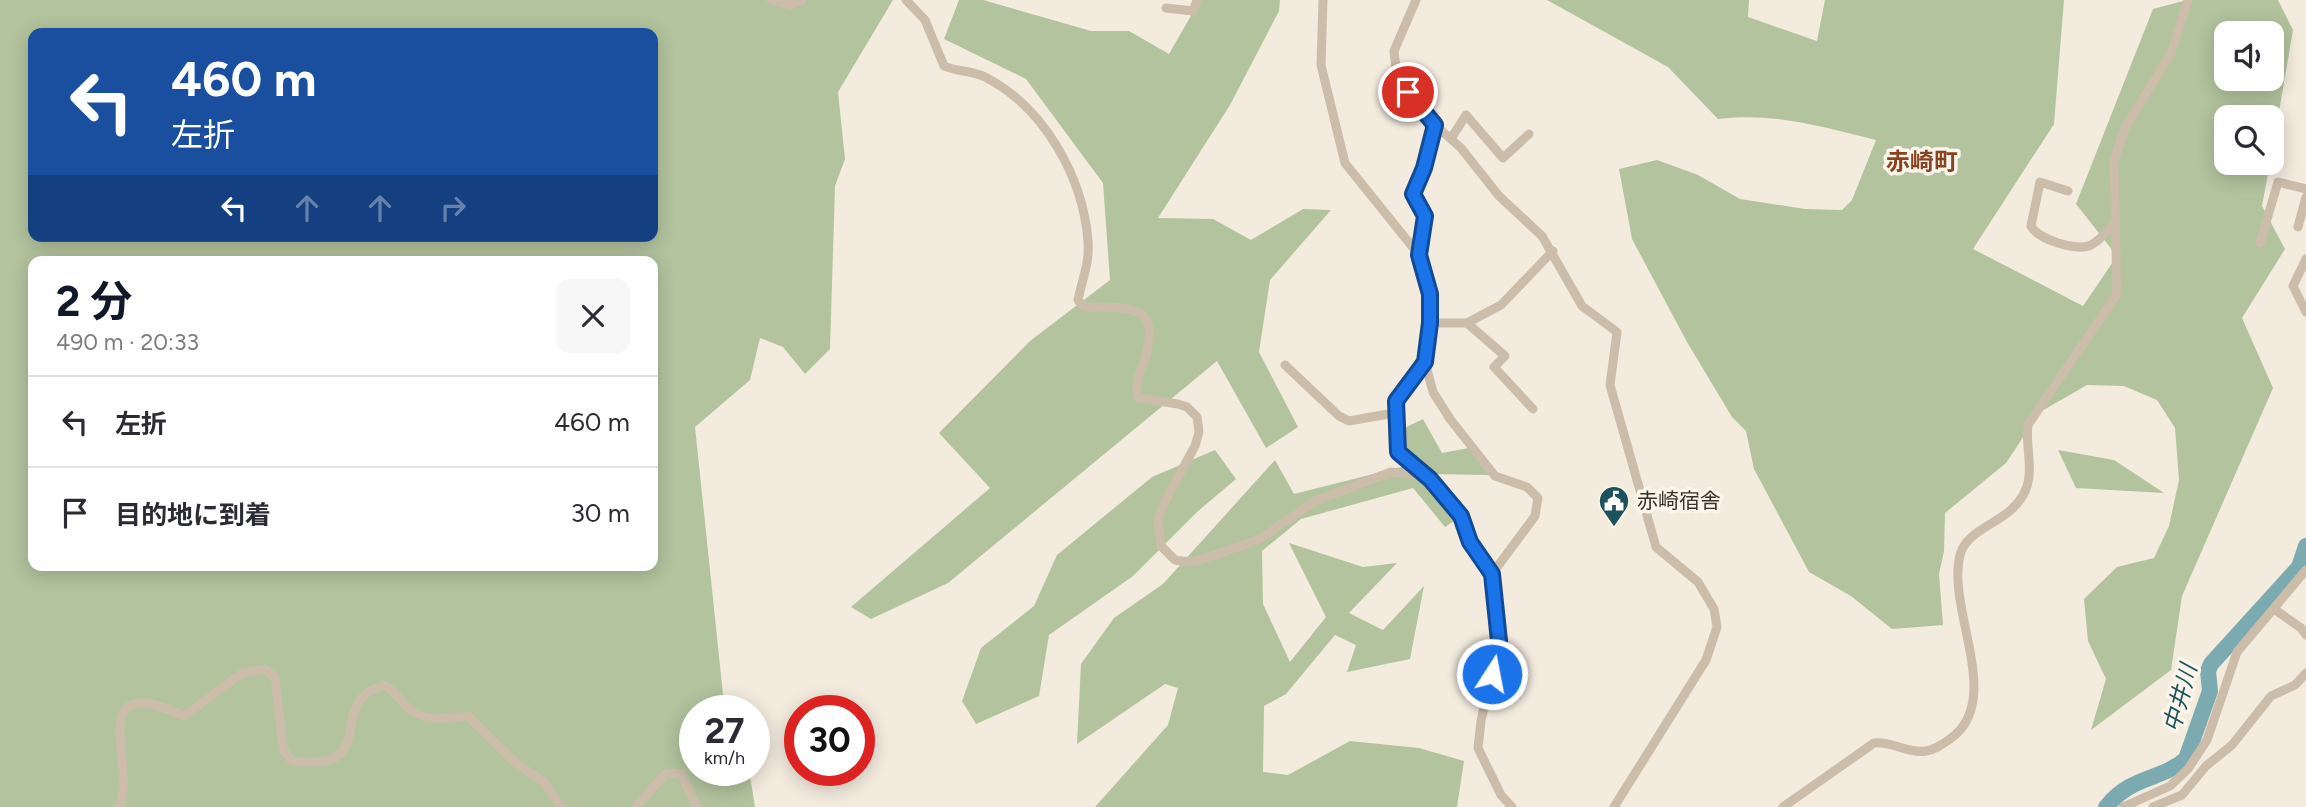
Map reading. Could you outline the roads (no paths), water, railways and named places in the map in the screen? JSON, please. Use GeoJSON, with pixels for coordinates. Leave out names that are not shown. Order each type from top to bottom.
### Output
{"type":"FeatureCollection","features":[{"type":"Feature","properties":{"kind":"street"},"geometry":{"type":"LineString","coordinates":[[771,0],[790,5],[802,0]]}},
{"type":"Feature","properties":{"kind":"street"},"geometry":{"type":"LineString","coordinates":[[906,0],[925,20],[944,66],[986,77],[1014,97],[1062,152],[1070,168],[1088,242],[1087,270],[1079,300],[1084,307],[1126,307],[1142,313],[1150,322],[1150,333],[1138,377],[1138,398],[1188,407],[1197,417],[1199,432],[1195,446],[1166,499],[1158,520],[1161,546],[1175,560],[1196,561],[1261,539],[1315,501],[1391,472],[1426,475]]}},
{"type":"Feature","properties":{"kind":"street"},"geometry":{"type":"LineString","coordinates":[[1167,8],[1192,11],[1197,0]]}},
{"type":"Feature","properties":{"kind":"street"},"geometry":{"type":"LineString","coordinates":[[1323,0],[1321,65],[1345,163],[1419,255],[1430,294],[1430,323],[1425,362],[1439,401],[1495,476],[1527,487],[1538,498],[1535,516],[1492,574]]}},
{"type":"Feature","properties":{"kind":"street"},"geometry":{"type":"LineString","coordinates":[[1416,0],[1398,38],[1395,66],[1397,78],[1435,125],[1452,137],[1499,196],[1542,236],[1553,251],[1582,306],[1617,332],[1610,385],[1656,547],[1698,582],[1714,609],[1717,627],[1706,660],[1614,807]]}},
{"type":"Feature","properties":{"kind":"street"},"geometry":{"type":"LineString","coordinates":[[1783,807],[1874,743],[1928,751],[1949,740],[1965,725],[1975,703],[1959,579],[1961,552],[1977,532],[2010,514],[2027,486],[2028,425],[2117,294],[2112,173],[2120,140],[2171,53],[2188,0]]}},
{"type":"Feature","properties":{"kind":"street"},"geometry":{"type":"LineString","coordinates":[[1452,137],[1466,116],[1503,158],[1529,134]]}},
{"type":"Feature","properties":{"kind":"street"},"geometry":{"type":"LineString","coordinates":[[1419,255],[1426,223],[1413,194],[1424,168],[1435,125]]}},
{"type":"Feature","properties":{"kind":"street"},"geometry":{"type":"LineString","coordinates":[[2068,191],[2040,182],[2031,226],[2036,234],[2074,247],[2085,247],[2098,240],[2115,222]]}},
{"type":"Feature","properties":{"kind":"street"},"geometry":{"type":"LineString","coordinates":[[2260,243],[2278,182],[2306,189]]}},
{"type":"Feature","properties":{"kind":"street"},"geometry":{"type":"LineString","coordinates":[[2298,227],[2306,197]]}},
{"type":"Feature","properties":{"kind":"street"},"geometry":{"type":"LineString","coordinates":[[1430,323],[1467,323],[1501,304],[1553,251]]}},
{"type":"Feature","properties":{"kind":"street"},"geometry":{"type":"LineString","coordinates":[[2306,259],[2293,286],[2306,312]]}},
{"type":"Feature","properties":{"kind":"street"},"geometry":{"type":"LineString","coordinates":[[1467,323],[1505,356],[1494,367],[1533,409]]}},
{"type":"Feature","properties":{"kind":"street"},"geometry":{"type":"LineString","coordinates":[[1425,362],[1396,401],[1394,412],[1398,452],[1426,475],[1461,516],[1470,542],[1492,574],[1499,641],[1480,720],[1478,748],[1501,795],[1512,807]]}},
{"type":"Feature","properties":{"kind":"street"},"geometry":{"type":"LineString","coordinates":[[1285,365],[1339,416],[1349,421],[1394,412]]}},
{"type":"Feature","properties":{"kind":"street"},"geometry":{"type":"LineString","coordinates":[[2123,807],[2170,786],[2188,769],[2207,740],[2231,662],[2306,570]]}},
{"type":"Feature","properties":{"kind":"street"},"geometry":{"type":"LineString","coordinates":[[2274,609],[2301,628],[2306,635]]}},
{"type":"Feature","properties":{"kind":"street"},"geometry":{"type":"LineString","coordinates":[[118,807],[123,778],[118,734],[122,715],[133,704],[149,702],[184,716],[252,669],[269,670],[275,677],[283,749],[292,761],[312,763],[332,760],[341,752],[349,737],[362,698],[368,691],[383,685],[396,693],[415,713],[429,719],[468,716],[517,764],[544,782],[561,807]]}},
{"type":"Feature","properties":{"kind":"street"},"geometry":{"type":"LineString","coordinates":[[2153,807],[2182,796],[2206,766],[2232,745],[2271,696],[2295,685],[2306,673]]}},
{"type":"Feature","properties":{"kind":"street"},"geometry":{"type":"LineString","coordinates":[[636,807],[667,773],[681,774],[697,807]]}},
{"type":"Feature","properties":{"kind":"waterway","name":"中井川"},"geometry":{"type":"LineString","coordinates":[[2106,807],[2126,789],[2186,759],[2210,691],[2208,671],[2211,664],[2299,567],[2306,546]]}},
{"type":"Feature","properties":{"kind":"place","name":"赤崎宿舎"},"geometry":{"type":"Point","coordinates":[1614,528]}},
{"type":"Feature","properties":{"kind":"district","name":"赤崎町"},"geometry":{"type":"Point","coordinates":[1922,162]}}]}
